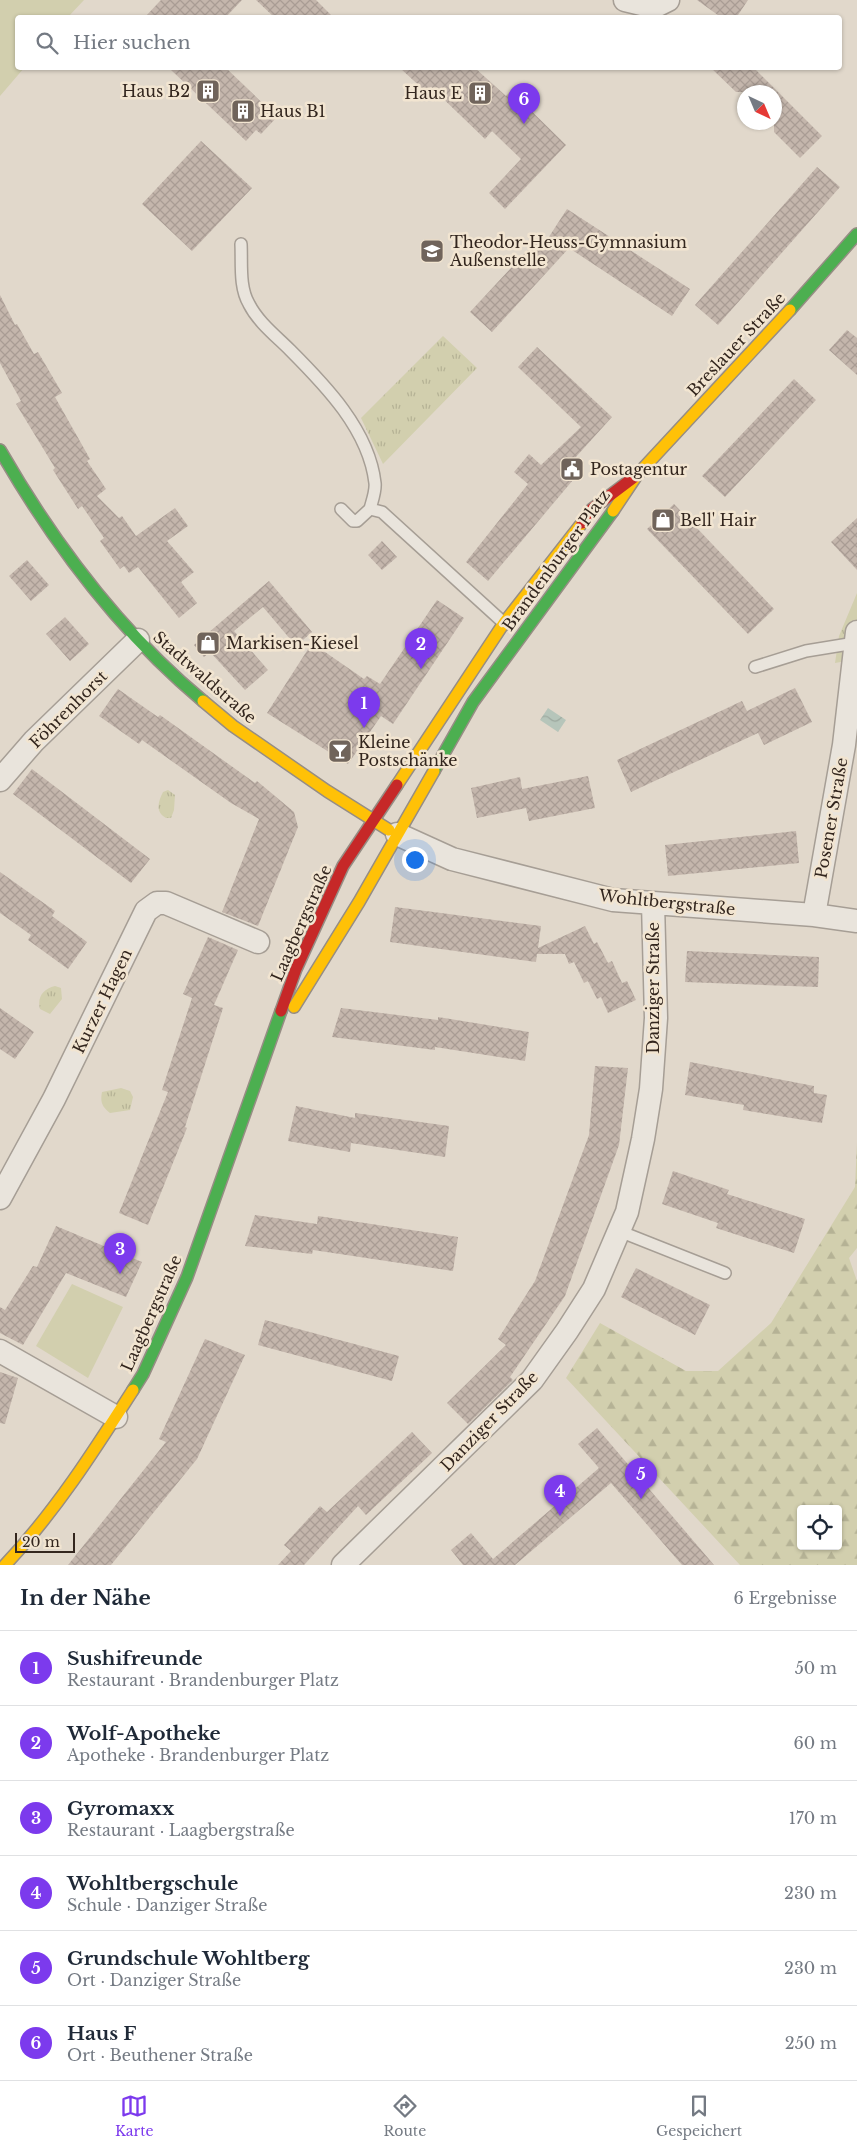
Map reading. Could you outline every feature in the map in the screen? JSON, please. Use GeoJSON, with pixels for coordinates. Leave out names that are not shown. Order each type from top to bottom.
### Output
{"type":"FeatureCollection","features":[{"type":"Feature","properties":{"kind":"street"},"geometry":{"type":"LineString","coordinates":[[625,0],[654,7],[668,0]]}},
{"type":"Feature","properties":{"kind":"street","name":"Breslauer Straße"},"geometry":{"type":"LineString","coordinates":[[637,475],[775,327],[857,234]]}},
{"type":"Feature","properties":{"kind":"street","name":"Stadtwaldstraße"},"geometry":{"type":"LineString","coordinates":[[0,450],[50,532],[138,640],[163,666],[226,720],[372,821],[397,834]]}},
{"type":"Feature","properties":{"kind":"street","name":"Brandenburger Platz"},"geometry":{"type":"LineString","coordinates":[[372,821],[504,623],[592,509],[637,475]]}},
{"type":"Feature","properties":{"kind":"street","name":"Brandenburger Platz"},"geometry":{"type":"LineString","coordinates":[[397,834],[473,702],[606,522],[637,475]]}},
{"type":"Feature","properties":{"kind":"street","name":"Posener Straße"},"geometry":{"type":"LineString","coordinates":[[814,915],[849,766],[856,637]]}},
{"type":"Feature","properties":{"kind":"street","name":"Föhrenhorst"},"geometry":{"type":"LineString","coordinates":[[0,780],[40,735],[138,640]]}},
{"type":"Feature","properties":{"kind":"street","name":"Laagbergstraße"},"geometry":{"type":"LineString","coordinates":[[5,1565],[26,1543],[82,1470],[143,1374],[187,1277],[296,969],[338,876],[372,821]]}},
{"type":"Feature","properties":{"kind":"street","name":"Laagbergstraße"},"geometry":{"type":"LineString","coordinates":[[270,1044],[317,972],[397,834]]}},
{"type":"Feature","properties":{"kind":"street","name":"Wohltbergstraße"},"geometry":{"type":"LineString","coordinates":[[397,834],[452,859],[613,900],[814,915],[857,921]]}},
{"type":"Feature","properties":{"kind":"street","name":"Kurzer Hagen"},"geometry":{"type":"LineString","coordinates":[[0,1198],[54,1099],[146,911],[157,904],[166,903],[258,942]]}},
{"type":"Feature","properties":{"kind":"street","name":"Danziger Straße"},"geometry":{"type":"LineString","coordinates":[[343,1565],[532,1380],[568,1331],[594,1288],[627,1212],[643,1140],[651,1089],[656,1018],[652,903]]}},
{"type":"Feature","properties":{"kind":"street"},"geometry":{"type":"LineString","coordinates":[[0,1352],[116,1417]]}},
{"type":"Feature","properties":{"kind":"lane"},"geometry":{"type":"LineString","coordinates":[[241,244],[242,291],[249,305],[261,321],[322,382],[356,432],[366,453],[375,483],[370,509],[357,521],[352,521],[341,509]]}},
{"type":"Feature","properties":{"kind":"lane"},"geometry":{"type":"LineString","coordinates":[[370,509],[382,512],[504,623],[522,634]]}},
{"type":"Feature","properties":{"kind":"lane"},"geometry":{"type":"LineString","coordinates":[[755,667],[856,637]]}},
{"type":"Feature","properties":{"kind":"lane"},"geometry":{"type":"LineString","coordinates":[[619,1231],[726,1273]]}},
{"type":"Feature","properties":{"kind":"green space"},"geometry":{"type":"Polygon","coordinates":[[[0,0],[84,0],[70,15],[15,15],[15,70],[22,70],[0,96],[0,0]]]}},
{"type":"Feature","properties":{"kind":"green space"},"geometry":{"type":"Polygon","coordinates":[[[443,336],[477,368],[383,464],[361,418],[443,336]]]}},
{"type":"Feature","properties":{"kind":"green space"},"geometry":{"type":"Polygon","coordinates":[[[857,593],[857,659],[835,663],[839,636],[857,593]]]}},
{"type":"Feature","properties":{"kind":"green space"},"geometry":{"type":"Polygon","coordinates":[[[168,790],[175,795],[174,810],[171,818],[163,816],[158,806],[163,792],[168,790]]]}},
{"type":"Feature","properties":{"kind":"green space"},"geometry":{"type":"Polygon","coordinates":[[[55,986],[61,988],[62,999],[50,1014],[40,1009],[39,1001],[44,991],[55,986]]]}},
{"type":"Feature","properties":{"kind":"green space"},"geometry":{"type":"Polygon","coordinates":[[[121,1088],[130,1091],[133,1097],[130,1110],[110,1113],[102,1104],[102,1092],[121,1088]]]}},
{"type":"Feature","properties":{"kind":"green space"},"geometry":{"type":"Polygon","coordinates":[[[857,1142],[857,1248],[849,1258],[857,1281],[857,1565],[740,1565],[566,1378],[600,1323],[686,1371],[718,1371],[771,1323],[855,1187],[857,1142]]]}},
{"type":"Feature","properties":{"kind":"green space"},"geometry":{"type":"Polygon","coordinates":[[[72,1284],[123,1307],[88,1378],[36,1346],[72,1284]]]}},
{"type":"Feature","properties":{"kind":"water"},"geometry":{"type":"Polygon","coordinates":[[[548,708],[566,720],[558,732],[540,720],[548,708]]]}},
{"type":"Feature","properties":{"kind":"building"},"geometry":{"type":"Polygon","coordinates":[[[161,0],[242,0],[228,15],[147,15],[161,0]]]}},
{"type":"Feature","properties":{"kind":"building"},"geometry":{"type":"Polygon","coordinates":[[[256,0],[316,0],[331,15],[272,15],[256,0]]]}},
{"type":"Feature","properties":{"kind":"building"},"geometry":{"type":"Polygon","coordinates":[[[697,0],[748,0],[738,15],[718,15],[697,0]]]}},
{"type":"Feature","properties":{"kind":"building","name":"Haus B1"},"geometry":{"type":"Polygon","coordinates":[[[171,70],[228,70],[277,117],[261,134],[256,130],[246,141],[171,70]]]}},
{"type":"Feature","properties":{"kind":"building"},"geometry":{"type":"Polygon","coordinates":[[[402,70],[477,70],[506,96],[511,91],[566,145],[505,209],[489,193],[521,159],[492,131],[485,139],[431,87],[426,92],[402,70]]]}},
{"type":"Feature","properties":{"kind":"building"},"geometry":{"type":"Polygon","coordinates":[[[713,70],[756,70],[771,85],[737,85],[737,92],[713,70]]]}},
{"type":"Feature","properties":{"kind":"building"},"geometry":{"type":"Polygon","coordinates":[[[782,96],[822,136],[800,158],[774,130],[782,130],[782,96]]]}},
{"type":"Feature","properties":{"kind":"building"},"geometry":{"type":"Polygon","coordinates":[[[201,141],[252,188],[192,251],[142,204],[201,141]]]}},
{"type":"Feature","properties":{"kind":"building"},"geometry":{"type":"Polygon","coordinates":[[[817,167],[840,187],[718,325],[695,305],[817,167]]]}},
{"type":"Feature","properties":{"kind":"building"},"geometry":{"type":"Polygon","coordinates":[[[567,209],[690,289],[672,316],[569,248],[492,332],[470,312],[537,240],[543,246],[567,209]]]}},
{"type":"Feature","properties":{"kind":"building"},"geometry":{"type":"Polygon","coordinates":[[[0,295],[15,325],[17,324],[34,354],[38,352],[62,393],[55,397],[90,459],[87,461],[106,489],[97,496],[119,518],[122,516],[136,536],[175,508],[188,526],[167,541],[194,572],[181,582],[197,603],[179,618],[138,567],[129,573],[124,566],[120,569],[100,541],[104,538],[82,506],[78,509],[53,470],[55,468],[16,404],[21,401],[0,363],[0,295]]]}},
{"type":"Feature","properties":{"kind":"building"},"geometry":{"type":"Polygon","coordinates":[[[847,330],[857,338],[857,375],[829,350],[847,330]]]}},
{"type":"Feature","properties":{"kind":"building"},"geometry":{"type":"Polygon","coordinates":[[[537,347],[612,417],[575,458],[584,466],[571,479],[573,480],[488,581],[466,562],[528,484],[514,472],[529,454],[541,465],[581,427],[518,367],[537,347]]]}},
{"type":"Feature","properties":{"kind":"building"},"geometry":{"type":"Polygon","coordinates":[[[794,379],[816,400],[725,497],[702,476],[794,379]]]}},
{"type":"Feature","properties":{"kind":"building"},"geometry":{"type":"Polygon","coordinates":[[[674,504],[774,609],[748,634],[647,529],[674,504]]]}},
{"type":"Feature","properties":{"kind":"building"},"geometry":{"type":"Polygon","coordinates":[[[857,518],[857,570],[831,542],[857,518]]]}},
{"type":"Feature","properties":{"kind":"building"},"geometry":{"type":"Polygon","coordinates":[[[382,541],[397,557],[382,570],[368,555],[382,541]]]}},
{"type":"Feature","properties":{"kind":"building"},"geometry":{"type":"Polygon","coordinates":[[[27,560],[49,585],[31,601],[9,576],[27,560]]]}},
{"type":"Feature","properties":{"kind":"building"},"geometry":{"type":"Polygon","coordinates":[[[269,581],[312,632],[296,646],[263,607],[234,631],[268,670],[245,690],[210,652],[204,657],[194,645],[269,581]]]}},
{"type":"Feature","properties":{"kind":"building"},"geometry":{"type":"Polygon","coordinates":[[[437,600],[464,618],[393,724],[381,716],[348,764],[267,713],[312,643],[364,679],[367,676],[380,684],[437,600]]]}},
{"type":"Feature","properties":{"kind":"building"},"geometry":{"type":"Polygon","coordinates":[[[65,617],[89,644],[70,661],[46,634],[65,617]]]}},
{"type":"Feature","properties":{"kind":"building"},"geometry":{"type":"Polygon","coordinates":[[[795,688],[812,722],[764,745],[758,733],[631,792],[617,760],[742,701],[747,711],[795,688]]]}},
{"type":"Feature","properties":{"kind":"building"},"geometry":{"type":"Polygon","coordinates":[[[118,689],[158,717],[160,715],[255,783],[257,781],[294,812],[298,827],[258,926],[222,912],[259,819],[231,803],[142,740],[139,744],[99,716],[118,689]]]}},
{"type":"Feature","properties":{"kind":"building"},"geometry":{"type":"Polygon","coordinates":[[[32,769],[150,859],[131,883],[13,794],[32,769]]]}},
{"type":"Feature","properties":{"kind":"building"},"geometry":{"type":"Polygon","coordinates":[[[588,776],[595,808],[529,821],[526,808],[477,818],[471,788],[520,777],[522,789],[588,776]]]}},
{"type":"Feature","properties":{"kind":"building"},"geometry":{"type":"Polygon","coordinates":[[[796,831],[799,863],[668,876],[665,845],[796,831]]]}},
{"type":"Feature","properties":{"kind":"building"},"geometry":{"type":"Polygon","coordinates":[[[0,872],[55,911],[52,916],[87,942],[68,969],[28,940],[31,935],[0,913],[0,872]]]}},
{"type":"Feature","properties":{"kind":"building"},"geometry":{"type":"Polygon","coordinates":[[[395,907],[541,926],[538,948],[585,926],[594,944],[597,942],[608,963],[612,961],[622,983],[627,981],[636,1000],[608,1013],[601,997],[597,999],[588,981],[584,983],[574,962],[569,964],[565,954],[537,954],[536,962],[390,942],[395,907]]]}},
{"type":"Feature","properties":{"kind":"building"},"geometry":{"type":"Polygon","coordinates":[[[208,937],[238,950],[214,1005],[223,1008],[185,1127],[187,1128],[148,1225],[119,1213],[168,1092],[162,1090],[192,998],[183,994],[208,937]]]}},
{"type":"Feature","properties":{"kind":"building"},"geometry":{"type":"Polygon","coordinates":[[[687,951],[819,957],[818,987],[685,982],[687,951]]]}},
{"type":"Feature","properties":{"kind":"building"},"geometry":{"type":"Polygon","coordinates":[[[0,1008],[34,1032],[15,1059],[0,1049],[0,1008]]]}},
{"type":"Feature","properties":{"kind":"building"},"geometry":{"type":"Polygon","coordinates":[[[341,1008],[438,1020],[438,1017],[529,1032],[525,1061],[435,1047],[435,1050],[332,1037],[341,1008]]]}},
{"type":"Feature","properties":{"kind":"building"},"geometry":{"type":"Polygon","coordinates":[[[690,1062],[814,1086],[814,1093],[827,1095],[822,1123],[743,1110],[744,1105],[685,1095],[690,1062]]]}},
{"type":"Feature","properties":{"kind":"building"},"geometry":{"type":"Polygon","coordinates":[[[595,1066],[628,1068],[619,1145],[565,1296],[510,1377],[513,1380],[468,1424],[447,1403],[506,1345],[498,1339],[535,1281],[589,1135],[595,1066]]]}},
{"type":"Feature","properties":{"kind":"building"},"geometry":{"type":"Polygon","coordinates":[[[296,1106],[355,1118],[355,1113],[449,1126],[445,1157],[351,1143],[350,1152],[288,1141],[296,1106]]]}},
{"type":"Feature","properties":{"kind":"building"},"geometry":{"type":"Polygon","coordinates":[[[673,1171],[729,1190],[727,1194],[805,1219],[794,1253],[716,1228],[718,1223],[662,1204],[673,1171]]]}},
{"type":"Feature","properties":{"kind":"building"},"geometry":{"type":"Polygon","coordinates":[[[255,1215],[317,1224],[318,1216],[458,1237],[453,1271],[313,1250],[312,1254],[245,1246],[255,1215]]]}},
{"type":"Feature","properties":{"kind":"building"},"geometry":{"type":"Polygon","coordinates":[[[56,1226],[142,1262],[126,1297],[66,1273],[23,1345],[0,1333],[0,1307],[5,1310],[33,1266],[37,1267],[56,1226]]]}},
{"type":"Feature","properties":{"kind":"building"},"geometry":{"type":"Polygon","coordinates":[[[636,1268],[710,1305],[695,1335],[621,1297],[636,1268]]]}},
{"type":"Feature","properties":{"kind":"building"},"geometry":{"type":"Polygon","coordinates":[[[265,1320],[399,1356],[392,1381],[258,1345],[265,1320]]]}},
{"type":"Feature","properties":{"kind":"building"},"geometry":{"type":"Polygon","coordinates":[[[205,1339],[245,1355],[197,1459],[111,1565],[68,1565],[166,1442],[159,1439],[205,1339]]]}},
{"type":"Feature","properties":{"kind":"building"},"geometry":{"type":"Polygon","coordinates":[[[0,1372],[18,1378],[5,1424],[0,1423],[0,1372]]]}},
{"type":"Feature","properties":{"kind":"building"},"geometry":{"type":"Polygon","coordinates":[[[597,1428],[714,1565],[682,1565],[611,1483],[515,1565],[463,1565],[451,1550],[471,1533],[493,1559],[599,1468],[578,1444],[597,1428]]]}},
{"type":"Feature","properties":{"kind":"building"},"geometry":{"type":"Polygon","coordinates":[[[412,1432],[432,1453],[366,1515],[358,1506],[304,1565],[278,1565],[291,1551],[284,1545],[320,1506],[327,1512],[412,1432]]]}},
{"type":"Feature","properties":{"kind":"traffic: fast"},"geometry":{"type":"LineString","coordinates":[[790,310],[857,234]]}},
{"type":"Feature","properties":{"kind":"traffic: fast"},"geometry":{"type":"LineString","coordinates":[[0,450],[43,519],[90,584],[143,645],[203,701]]}},
{"type":"Feature","properties":{"kind":"traffic: fast"},"geometry":{"type":"LineString","coordinates":[[434,771],[473,702],[613,511]]}},
{"type":"Feature","properties":{"kind":"traffic: fast"},"geometry":{"type":"LineString","coordinates":[[133,1390],[143,1374],[187,1277],[281,1011]]}},
{"type":"Feature","properties":{"kind":"traffic: slow"},"geometry":{"type":"LineString","coordinates":[[613,511],[637,475],[790,310]]}},
{"type":"Feature","properties":{"kind":"traffic: slow"},"geometry":{"type":"LineString","coordinates":[[397,785],[504,623],[582,523]]}},
{"type":"Feature","properties":{"kind":"traffic: slow"},"geometry":{"type":"LineString","coordinates":[[203,701],[233,726],[327,791],[389,830]]}},
{"type":"Feature","properties":{"kind":"traffic: slow"},"geometry":{"type":"LineString","coordinates":[[294,1007],[359,902],[434,771]]}},
{"type":"Feature","properties":{"kind":"traffic: slow"},"geometry":{"type":"LineString","coordinates":[[5,1565],[41,1524],[89,1458],[133,1390]]}},
{"type":"Feature","properties":{"kind":"traffic: jam"},"geometry":{"type":"LineString","coordinates":[[582,523],[592,509],[637,475]]}},
{"type":"Feature","properties":{"kind":"traffic: jam"},"geometry":{"type":"LineString","coordinates":[[281,1011],[296,969],[343,866],[397,785]]}},
{"type":"Feature","properties":{"kind":"place","name":"Haus B2"},"geometry":{"type":"Point","coordinates":[208,91]}},
{"type":"Feature","properties":{"kind":"place","name":"Haus E"},"geometry":{"type":"Point","coordinates":[480,93]}},
{"type":"Feature","properties":{"kind":"place","name":"Haus B1"},"geometry":{"type":"Point","coordinates":[243,111]}},
{"type":"Feature","properties":{"kind":"place","name":"Haus F"},"geometry":{"type":"Point","coordinates":[524,124]}},
{"type":"Feature","properties":{"kind":"place","name":"Theodor-Heuss-Gymnasium Außenstelle"},"geometry":{"type":"Point","coordinates":[432,251]}},
{"type":"Feature","properties":{"kind":"place","name":"Postagentur"},"geometry":{"type":"Point","coordinates":[572,469]}},
{"type":"Feature","properties":{"kind":"place","name":"Bell' Hair"},"geometry":{"type":"Point","coordinates":[663,520]}},
{"type":"Feature","properties":{"kind":"place","name":"Markisen-Kiesel"},"geometry":{"type":"Point","coordinates":[208,643]}},
{"type":"Feature","properties":{"kind":"place","name":"Wolf-Apotheke"},"geometry":{"type":"Point","coordinates":[421,669]}},
{"type":"Feature","properties":{"kind":"place","name":"Sushifreunde"},"geometry":{"type":"Point","coordinates":[364,728]}},
{"type":"Feature","properties":{"kind":"place","name":"Kleine Postschänke"},"geometry":{"type":"Point","coordinates":[340,751]}},
{"type":"Feature","properties":{"kind":"place","name":"Gyromaxx"},"geometry":{"type":"Point","coordinates":[120,1274]}},
{"type":"Feature","properties":{"kind":"place","name":"Grundschule Wohltberg"},"geometry":{"type":"Point","coordinates":[641,1499]}},
{"type":"Feature","properties":{"kind":"place","name":"Wohltbergschule"},"geometry":{"type":"Point","coordinates":[560,1516]}}]}
